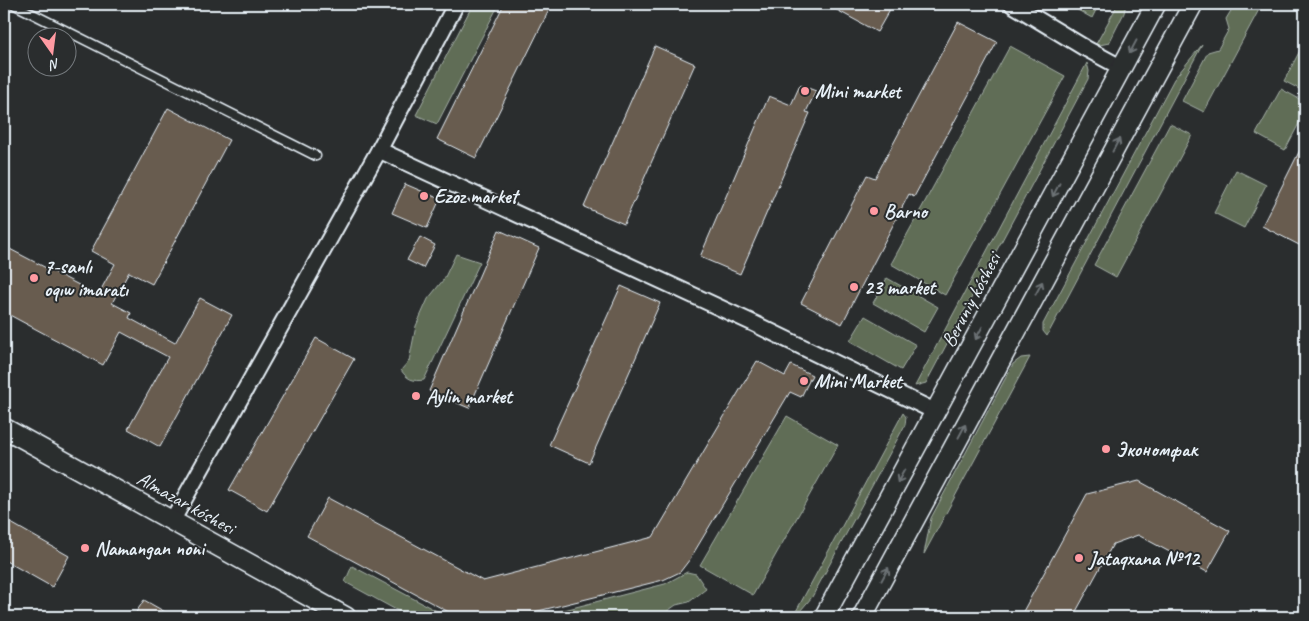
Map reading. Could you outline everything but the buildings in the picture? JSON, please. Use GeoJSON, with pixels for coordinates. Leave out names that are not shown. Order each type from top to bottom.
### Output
{"type":"FeatureCollection","features":[{"type":"Feature","properties":{"kind":"street"},"geometry":{"type":"LineString","coordinates":[[172,521],[379,150],[456,4]]}},
{"type":"Feature","properties":{"kind":"street"},"geometry":{"type":"LineString","coordinates":[[1012,4],[1122,68]]}},
{"type":"Feature","properties":{"kind":"street","name":"Beruniy kóshesi"},"geometry":{"type":"LineString","coordinates":[[824,617],[1156,4]]}},
{"type":"Feature","properties":{"kind":"street"},"geometry":{"type":"LineString","coordinates":[[862,617],[1193,4]]}},
{"type":"Feature","properties":{"kind":"street"},"geometry":{"type":"LineString","coordinates":[[379,150],[737,316],[936,412]]}},
{"type":"Feature","properties":{"kind":"street","name":"Almazar kóshesi"},"geometry":{"type":"LineString","coordinates":[[4,428],[346,617]]}},
{"type":"Feature","properties":{"kind":"lane"},"geometry":{"type":"LineString","coordinates":[[13,4],[316,156]]}},
{"type":"Feature","properties":{"kind":"green space"},"geometry":{"type":"Polygon","coordinates":[[[473,4],[499,4],[437,124],[416,115],[473,4]]]}},
{"type":"Feature","properties":{"kind":"green space"},"geometry":{"type":"Polygon","coordinates":[[[1067,4],[1099,4],[1092,18],[1067,4]]]}},
{"type":"Feature","properties":{"kind":"green space"},"geometry":{"type":"Polygon","coordinates":[[[1118,4],[1126,4],[1124,13],[1109,43],[1095,46],[1118,4]]]}},
{"type":"Feature","properties":{"kind":"green space"},"geometry":{"type":"Polygon","coordinates":[[[1235,4],[1262,4],[1204,112],[1182,101],[1208,52],[1218,49],[1229,29],[1226,19],[1235,4]]]}},
{"type":"Feature","properties":{"kind":"green space"},"geometry":{"type":"Polygon","coordinates":[[[1305,41],[1305,92],[1284,81],[1305,41]]]}},
{"type":"Feature","properties":{"kind":"green space"},"geometry":{"type":"Polygon","coordinates":[[[1202,45],[1047,336],[1043,331],[1043,324],[1174,79],[1202,45]]]}},
{"type":"Feature","properties":{"kind":"green space"},"geometry":{"type":"Polygon","coordinates":[[[1010,46],[1065,76],[945,295],[891,264],[1010,46]]]}},
{"type":"Feature","properties":{"kind":"green space"},"geometry":{"type":"Polygon","coordinates":[[[1087,63],[1088,79],[926,383],[915,386],[1087,63]]]}},
{"type":"Feature","properties":{"kind":"green space"},"geometry":{"type":"Polygon","coordinates":[[[1281,89],[1305,102],[1305,112],[1285,150],[1256,134],[1281,89]]]}},
{"type":"Feature","properties":{"kind":"green space"},"geometry":{"type":"Polygon","coordinates":[[[1170,124],[1192,135],[1116,277],[1094,265],[1170,124]]]}},
{"type":"Feature","properties":{"kind":"green space"},"geometry":{"type":"Polygon","coordinates":[[[1236,170],[1266,185],[1244,228],[1214,213],[1236,170]]]}},
{"type":"Feature","properties":{"kind":"green space"},"geometry":{"type":"Polygon","coordinates":[[[456,254],[480,262],[424,380],[417,381],[411,379],[401,370],[409,361],[416,326],[428,299],[444,279],[456,254]]]}},
{"type":"Feature","properties":{"kind":"green space"},"geometry":{"type":"Polygon","coordinates":[[[887,278],[938,307],[924,332],[873,303],[887,278]]]}},
{"type":"Feature","properties":{"kind":"green space"},"geometry":{"type":"Polygon","coordinates":[[[865,316],[916,345],[901,370],[850,341],[865,316]]]}},
{"type":"Feature","properties":{"kind":"green space"},"geometry":{"type":"Polygon","coordinates":[[[1030,357],[924,554],[931,518],[1013,364],[1021,358],[1030,357]]]}},
{"type":"Feature","properties":{"kind":"green space"},"geometry":{"type":"Polygon","coordinates":[[[903,413],[906,417],[905,425],[812,597],[793,617],[903,413]]]}},
{"type":"Feature","properties":{"kind":"green space"},"geometry":{"type":"Polygon","coordinates":[[[787,416],[838,445],[753,595],[700,565],[787,416]]]}},
{"type":"Feature","properties":{"kind":"green space"},"geometry":{"type":"Polygon","coordinates":[[[352,566],[448,617],[409,617],[345,582],[352,566]]]}},
{"type":"Feature","properties":{"kind":"green space"},"geometry":{"type":"Polygon","coordinates":[[[687,572],[696,574],[706,589],[689,602],[676,605],[659,617],[537,617],[665,584],[687,572]]]}},
{"type":"Feature","properties":{"kind":"place","name":"Mini market"},"geometry":{"type":"Point","coordinates":[805,91]}},
{"type":"Feature","properties":{"kind":"place","name":"Ezoz market"},"geometry":{"type":"Point","coordinates":[424,196]}},
{"type":"Feature","properties":{"kind":"place","name":"Barno"},"geometry":{"type":"Point","coordinates":[874,211]}},
{"type":"Feature","properties":{"kind":"place","name":"7-sanlı oqıw imaratı"},"geometry":{"type":"Point","coordinates":[34,278]}},
{"type":"Feature","properties":{"kind":"place","name":"23 market"},"geometry":{"type":"Point","coordinates":[854,287]}},
{"type":"Feature","properties":{"kind":"place","name":"Mini Market"},"geometry":{"type":"Point","coordinates":[804,381]}},
{"type":"Feature","properties":{"kind":"place","name":"Aylin market"},"geometry":{"type":"Point","coordinates":[416,396]}},
{"type":"Feature","properties":{"kind":"place","name":"Экономфак"},"geometry":{"type":"Point","coordinates":[1106,449]}},
{"type":"Feature","properties":{"kind":"place","name":"Namangan noni"},"geometry":{"type":"Point","coordinates":[85,548]}},
{"type":"Feature","properties":{"kind":"place","name":"Jataqxana №12"},"geometry":{"type":"Point","coordinates":[1079,558]}}]}
